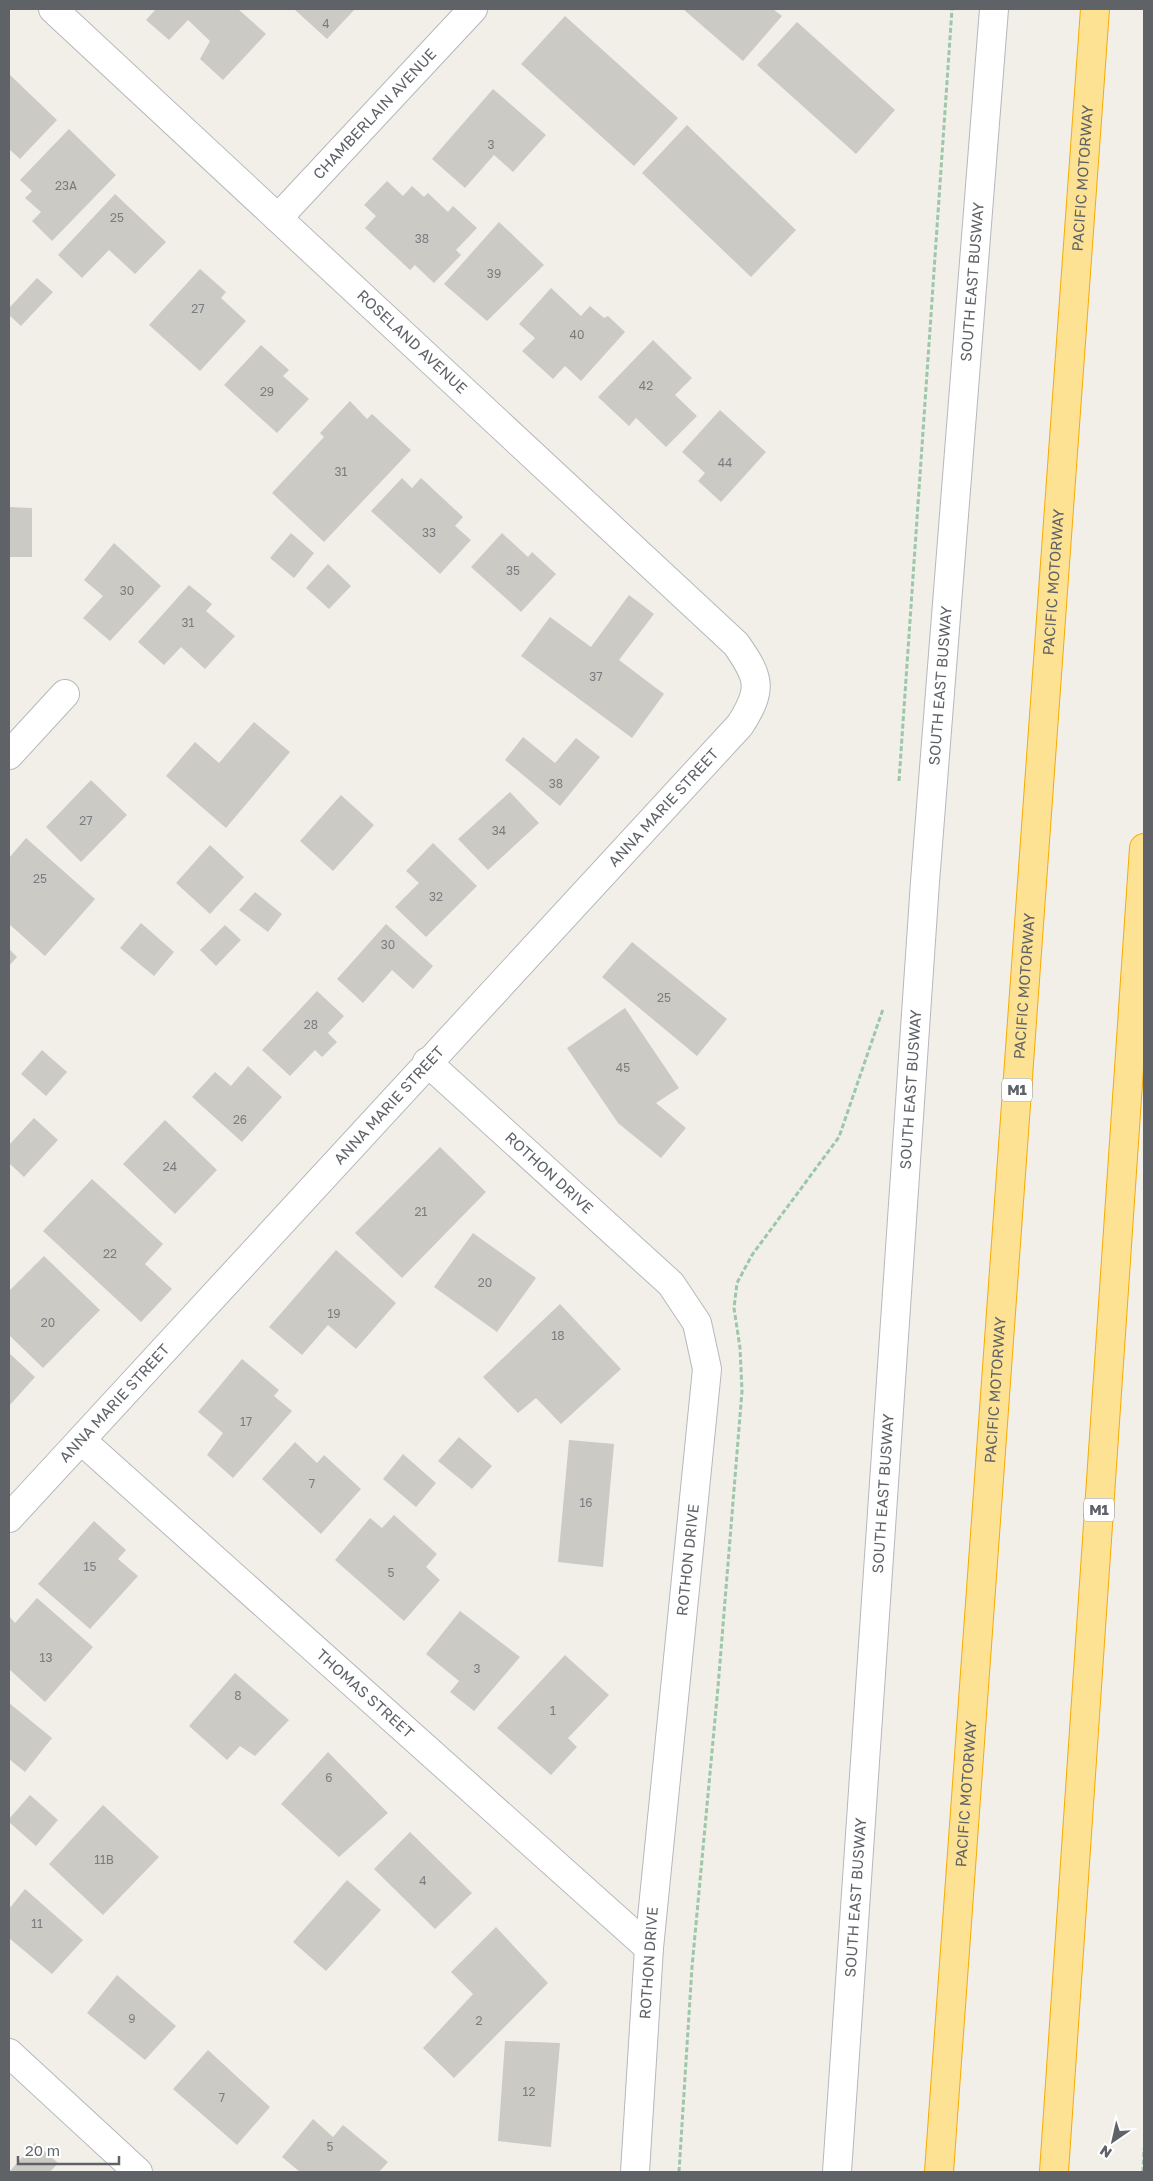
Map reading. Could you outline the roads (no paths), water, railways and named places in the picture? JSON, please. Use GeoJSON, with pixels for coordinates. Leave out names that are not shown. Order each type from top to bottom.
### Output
{"type":"FeatureCollection","features":[{"type":"Feature","properties":{"kind":"highway","name":"PACIFIC MOTORWAY"},"geometry":{"type":"LineString","coordinates":[[939,2172],[1095,9]]}},
{"type":"Feature","properties":{"kind":"highway","name":"M1"},"geometry":{"type":"LineString","coordinates":[[1054,2172],[1144,848]]}},
{"type":"Feature","properties":{"kind":"street","name":"ROSELAND AVENUE"},"geometry":{"type":"LineString","coordinates":[[53,9],[736,644],[750,664],[757,685]]}},
{"type":"Feature","properties":{"kind":"street","name":"CHAMBERLAIN AVENUE"},"geometry":{"type":"LineString","coordinates":[[278,218],[473,9]]}},
{"type":"Feature","properties":{"kind":"street","name":"SOUTH EAST BUSWAY"},"geometry":{"type":"LineString","coordinates":[[837,2172],[925,882],[994,9]]}},
{"type":"Feature","properties":{"kind":"street","name":"ANNA MARIE STREET"},"geometry":{"type":"LineString","coordinates":[[9,1518],[427,1062],[740,725],[753,705],[757,685]]}},
{"type":"Feature","properties":{"kind":"street"},"geometry":{"type":"LineString","coordinates":[[9,755],[65,694]]}},
{"type":"Feature","properties":{"kind":"street","name":"ROTHON DRIVE"},"geometry":{"type":"LineString","coordinates":[[427,1062],[671,1284],[697,1323],[707,1369],[650,1948],[635,2172]]}},
{"type":"Feature","properties":{"kind":"street","name":"THOMAS STREET"},"geometry":{"type":"LineString","coordinates":[[81,1440],[650,1948]]}},
{"type":"Feature","properties":{"kind":"street"},"geometry":{"type":"LineString","coordinates":[[9,2053],[138,2172]]}}]}
